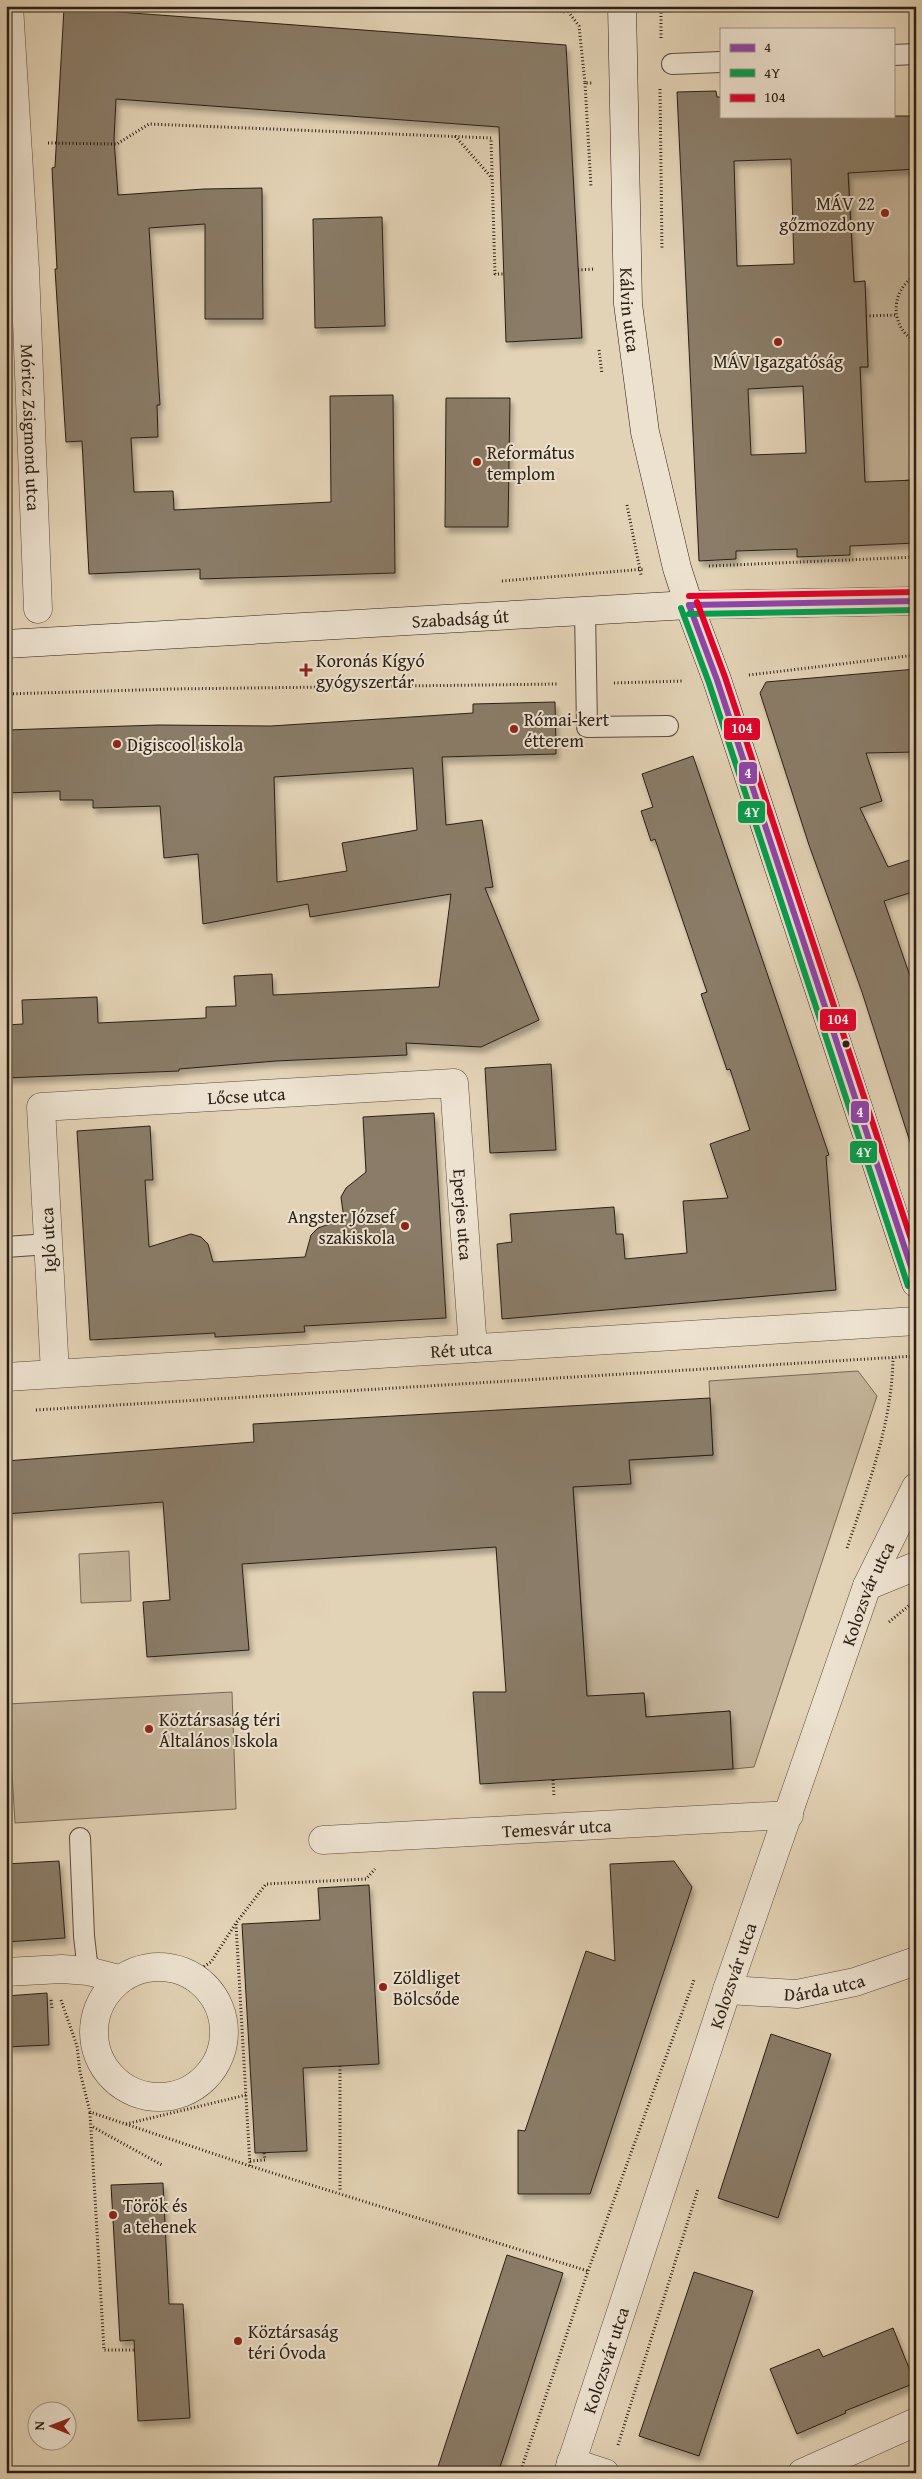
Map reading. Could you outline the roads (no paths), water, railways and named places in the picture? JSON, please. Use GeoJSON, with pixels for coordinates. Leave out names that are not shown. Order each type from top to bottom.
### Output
{"type":"FeatureCollection","features":[{"type":"Feature","properties":{"kind":"street","name":"Móricz Zsigmond utca"},"geometry":{"type":"LineString","coordinates":[[9,6],[16,269],[38,609]]}},
{"type":"Feature","properties":{"kind":"street","name":"Kálvin utca"},"geometry":{"type":"LineString","coordinates":[[622,6],[628,304],[645,432],[669,537],[688,605],[717,680],[916,1283]]}},
{"type":"Feature","properties":{"kind":"street","name":"Szabadság út"},"geometry":{"type":"LineString","coordinates":[[6,644],[688,605],[916,601]]}},
{"type":"Feature","properties":{"kind":"street","name":"Lőcse utca"},"geometry":{"type":"LineString","coordinates":[[41,1107],[454,1083]]}},
{"type":"Feature","properties":{"kind":"street","name":"Eperjes utca"},"geometry":{"type":"LineString","coordinates":[[454,1083],[473,1348]]}},
{"type":"Feature","properties":{"kind":"street","name":"Igló utca"},"geometry":{"type":"LineString","coordinates":[[41,1107],[55,1373]]}},
{"type":"Feature","properties":{"kind":"street","name":"Rét utca"},"geometry":{"type":"LineString","coordinates":[[6,1376],[916,1321]]}},
{"type":"Feature","properties":{"kind":"street","name":"Kolozsvár utca"},"geometry":{"type":"LineString","coordinates":[[569,2467],[727,1990],[867,1586],[916,1487]]}},
{"type":"Feature","properties":{"kind":"street"},"geometry":{"type":"LineString","coordinates":[[867,1586],[916,1566]]}},
{"type":"Feature","properties":{"kind":"street","name":"Temesvár utca"},"geometry":{"type":"LineString","coordinates":[[323,1840],[789,1815]]}},
{"type":"Feature","properties":{"kind":"street","name":"Dárda utca"},"geometry":{"type":"LineString","coordinates":[[727,1990],[798,1994],[855,1982],[916,1961]]}},
{"type":"Feature","properties":{"kind":"street"},"geometry":{"type":"LineString","coordinates":[[6,1972],[88,1971],[119,1979],[142,1968],[168,1966],[192,1974],[211,1992],[222,2014],[224,2040],[216,2065],[199,2084],[176,2096],[150,2097],[126,2089],[106,2072],[95,2049],[94,2023],[102,1998],[119,1979]]}},
{"type":"Feature","properties":{"kind":"street"},"geometry":{"type":"LineString","coordinates":[[802,2473],[916,2422]]}},
{"type":"Feature","properties":{"kind":"street"},"geometry":{"type":"LineString","coordinates":[[569,2467],[605,2473]]}},
{"type":"Feature","properties":{"kind":"lane"},"geometry":{"type":"LineString","coordinates":[[894,55],[916,54]]}},
{"type":"Feature","properties":{"kind":"lane"},"geometry":{"type":"LineString","coordinates":[[672,64],[720,62]]}},
{"type":"Feature","properties":{"kind":"lane"},"geometry":{"type":"LineString","coordinates":[[585,611],[587,728],[668,726]]}},
{"type":"Feature","properties":{"kind":"lane"},"geometry":{"type":"LineString","coordinates":[[6,1246],[48,1244]]}},
{"type":"Feature","properties":{"kind":"lane"},"geometry":{"type":"LineString","coordinates":[[80,1838],[88,1971]]}},
{"type":"Feature","properties":{"kind":"place","name":"MÁV 22 gőzmozdony"},"geometry":{"type":"Point","coordinates":[885,213]}},
{"type":"Feature","properties":{"kind":"place","name":"MÁV Igazgatóság"},"geometry":{"type":"Point","coordinates":[778,342]}},
{"type":"Feature","properties":{"kind":"place","name":"Református templom"},"geometry":{"type":"Point","coordinates":[477,462]}},
{"type":"Feature","properties":{"kind":"place","name":"Koronás Kígyó gyógyszertár"},"geometry":{"type":"Point","coordinates":[306,670]}},
{"type":"Feature","properties":{"kind":"place","name":"Római-kert étterem"},"geometry":{"type":"Point","coordinates":[514,729]}},
{"type":"Feature","properties":{"kind":"place","name":"Digiscool iskola"},"geometry":{"type":"Point","coordinates":[117,744]}},
{"type":"Feature","properties":{"kind":"place","name":"Angster József szakiskola"},"geometry":{"type":"Point","coordinates":[405,1226]}},
{"type":"Feature","properties":{"kind":"place","name":"Köztársaság téri Általános Iskola"},"geometry":{"type":"Point","coordinates":[149,1729]}},
{"type":"Feature","properties":{"kind":"place","name":"Zöldliget Bölcsőde"},"geometry":{"type":"Point","coordinates":[383,1987]}},
{"type":"Feature","properties":{"kind":"place","name":"Török és a tehenek"},"geometry":{"type":"Point","coordinates":[113,2215]}},
{"type":"Feature","properties":{"kind":"place","name":"Köztársaság téri Óvoda"},"geometry":{"type":"Point","coordinates":[238,2341]}}]}
